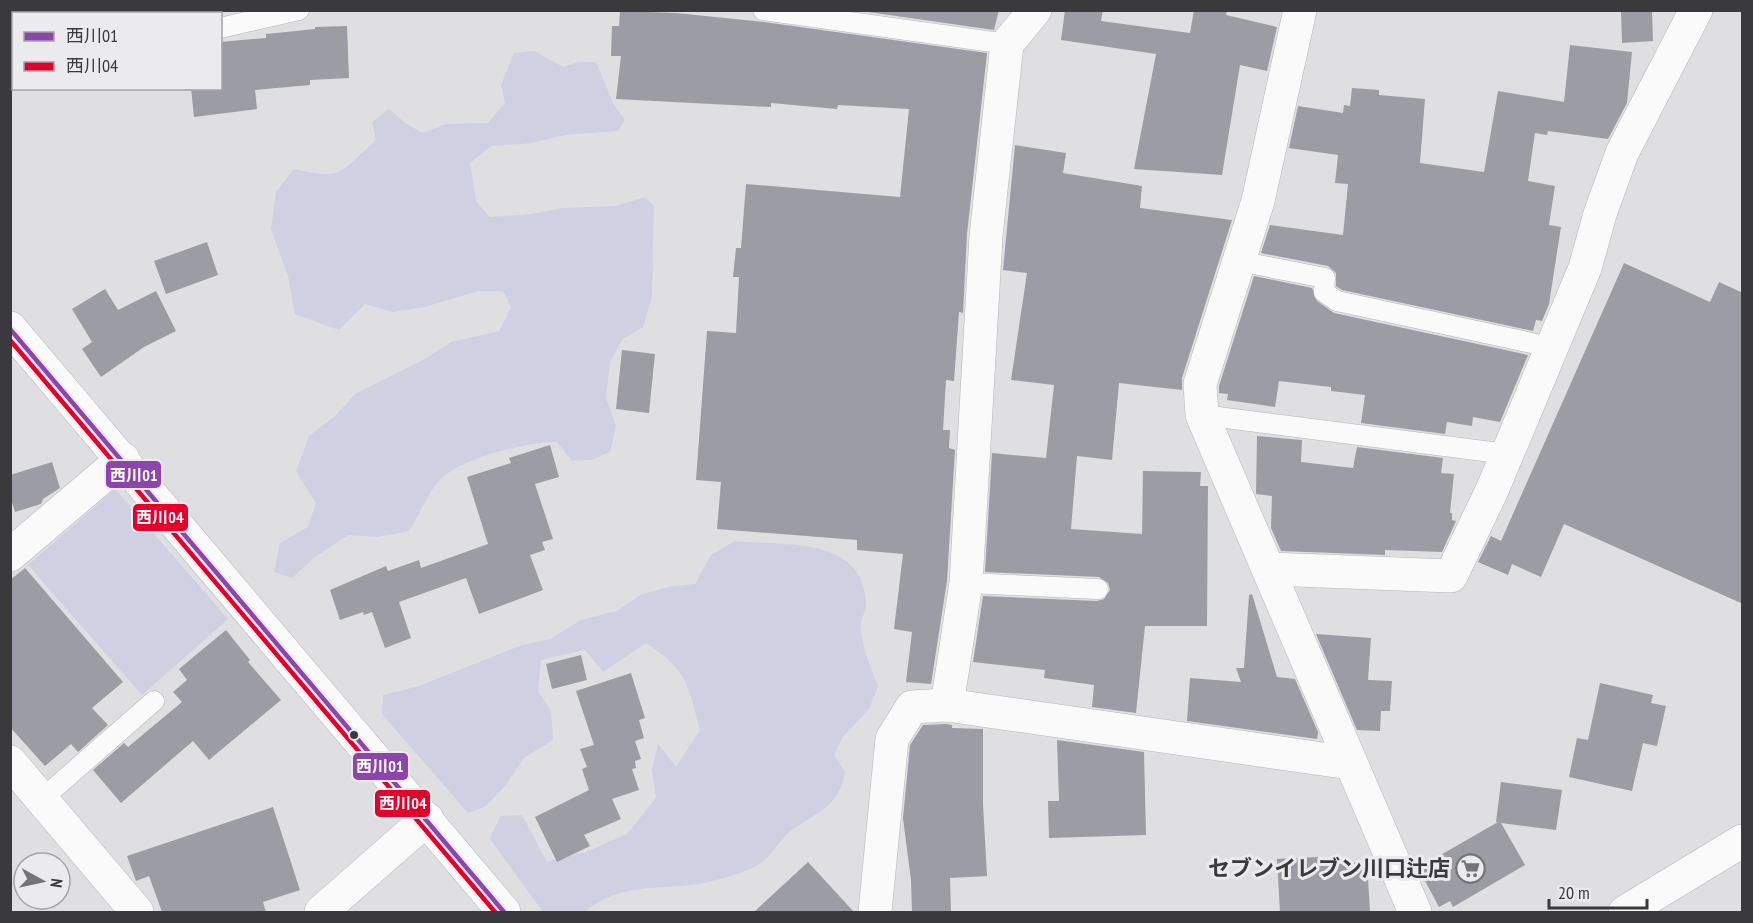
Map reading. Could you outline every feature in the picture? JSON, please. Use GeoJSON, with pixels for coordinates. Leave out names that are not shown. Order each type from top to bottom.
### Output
{"type":"FeatureCollection","features":[{"type":"Feature","properties":{"kind":"street"},"geometry":{"type":"LineString","coordinates":[[947,705],[966,583],[986,236],[1007,44],[1035,10]]}},
{"type":"Feature","properties":{"kind":"street"},"geometry":{"type":"LineString","coordinates":[[1300,10],[1258,201],[1200,384],[1202,415],[1414,912]]}},
{"type":"Feature","properties":{"kind":"street"},"geometry":{"type":"LineString","coordinates":[[1269,569],[1451,576],[1507,454],[1584,268],[1622,153],[1696,10]]}},
{"type":"Feature","properties":{"kind":"street"},"geometry":{"type":"LineString","coordinates":[[10,328],[504,912]]}},
{"type":"Feature","properties":{"kind":"street"},"geometry":{"type":"LineString","coordinates":[[10,555],[123,459]]}},
{"type":"Feature","properties":{"kind":"street"},"geometry":{"type":"LineString","coordinates":[[874,912],[892,739],[912,707],[947,705],[1350,763]]}},
{"type":"Feature","properties":{"kind":"street"},"geometry":{"type":"LineString","coordinates":[[10,762],[137,912]]}},
{"type":"Feature","properties":{"kind":"street"},"geometry":{"type":"LineString","coordinates":[[321,912],[427,819]]}},
{"type":"Feature","properties":{"kind":"street"},"geometry":{"type":"LineString","coordinates":[[1625,912],[1743,841]]}},
{"type":"Feature","properties":{"kind":"lane"},"geometry":{"type":"LineString","coordinates":[[222,28],[299,10]]}},
{"type":"Feature","properties":{"kind":"lane"},"geometry":{"type":"LineString","coordinates":[[763,10],[1007,44]]}},
{"type":"Feature","properties":{"kind":"lane"},"geometry":{"type":"LineString","coordinates":[[1238,261],[1325,278],[1324,292],[1337,301],[1550,347]]}},
{"type":"Feature","properties":{"kind":"lane"},"geometry":{"type":"LineString","coordinates":[[1202,415],[1507,454]]}},
{"type":"Feature","properties":{"kind":"lane"},"geometry":{"type":"LineString","coordinates":[[966,583],[1098,589]]}},
{"type":"Feature","properties":{"kind":"lane"},"geometry":{"type":"LineString","coordinates":[[42,799],[154,701]]}},
{"type":"Feature","properties":{"kind":"shaded area"},"geometry":{"type":"Polygon","coordinates":[[[535,51],[563,67],[579,62],[596,62],[613,103],[625,120],[618,131],[564,135],[532,143],[491,146],[470,163],[476,201],[490,217],[531,214],[563,208],[616,206],[645,197],[654,206],[652,297],[643,327],[622,340],[610,362],[606,398],[616,426],[610,452],[591,460],[572,461],[557,442],[511,448],[476,459],[447,474],[437,483],[409,531],[378,537],[348,535],[315,557],[292,578],[274,572],[280,543],[308,527],[316,503],[296,472],[309,436],[336,415],[355,394],[425,359],[451,342],[499,331],[511,307],[503,291],[478,291],[425,307],[393,312],[365,304],[339,330],[295,314],[288,276],[271,229],[276,192],[294,169],[310,173],[332,174],[347,166],[376,140],[372,122],[389,109],[422,133],[447,124],[488,123],[505,103],[501,85],[514,53],[535,51]]]}},
{"type":"Feature","properties":{"kind":"shaded area"},"geometry":{"type":"Polygon","coordinates":[[[115,489],[228,619],[142,695],[28,565],[115,489]]]}},
{"type":"Feature","properties":{"kind":"shaded area"},"geometry":{"type":"Polygon","coordinates":[[[735,541],[817,548],[835,554],[850,564],[861,580],[866,601],[861,624],[862,640],[878,686],[869,709],[842,738],[834,755],[845,772],[838,792],[820,812],[788,833],[764,861],[748,870],[699,884],[624,892],[610,896],[585,912],[543,912],[490,839],[500,816],[522,815],[547,862],[586,852],[627,834],[656,798],[652,770],[658,744],[676,767],[700,730],[688,689],[678,670],[646,643],[603,672],[585,650],[541,660],[538,691],[551,710],[553,740],[524,758],[506,785],[486,806],[468,813],[382,714],[383,695],[419,686],[522,645],[550,639],[581,620],[617,611],[642,594],[673,586],[695,584],[711,555],[735,541]]]}},
{"type":"Feature","properties":{"kind":"building"},"geometry":{"type":"Polygon","coordinates":[[[854,10],[999,10],[994,30],[854,10]]]}},
{"type":"Feature","properties":{"kind":"building"},"geometry":{"type":"Polygon","coordinates":[[[1065,10],[1103,10],[1101,21],[1190,33],[1194,10],[1227,10],[1226,15],[1277,27],[1267,71],[1240,65],[1222,175],[1134,169],[1156,54],[1061,40],[1065,10]]]}},
{"type":"Feature","properties":{"kind":"building"},"geometry":{"type":"Polygon","coordinates":[[[1621,10],[1652,10],[1653,41],[1622,43],[1621,10]]]}},
{"type":"Feature","properties":{"kind":"building"},"geometry":{"type":"Polygon","coordinates":[[[620,11],[676,13],[764,22],[987,53],[967,234],[963,313],[959,312],[954,381],[946,380],[943,430],[950,430],[949,448],[955,450],[947,581],[931,684],[906,682],[912,632],[894,629],[903,554],[857,550],[857,540],[717,529],[721,482],[696,480],[707,331],[736,333],[739,277],[733,277],[736,248],[741,248],[746,184],[900,197],[909,109],[838,105],[837,109],[771,103],[771,107],[616,99],[621,56],[611,56],[612,26],[619,26],[620,11]]]}},
{"type":"Feature","properties":{"kind":"building"},"geometry":{"type":"Polygon","coordinates":[[[347,26],[349,78],[310,80],[310,85],[255,90],[257,109],[194,117],[191,90],[222,90],[222,42],[266,38],[266,34],[315,29],[315,27],[347,26]]]}},
{"type":"Feature","properties":{"kind":"building"},"geometry":{"type":"Polygon","coordinates":[[[1570,45],[1632,52],[1627,103],[1608,139],[1548,131],[1547,135],[1535,133],[1528,181],[1555,186],[1549,225],[1561,227],[1549,304],[1542,321],[1536,320],[1533,331],[1342,290],[1336,286],[1336,273],[1328,266],[1261,253],[1270,225],[1343,235],[1348,184],[1335,183],[1338,155],[1289,148],[1298,106],[1343,113],[1344,105],[1350,106],[1352,88],[1379,90],[1379,95],[1425,99],[1420,163],[1484,172],[1498,91],[1564,102],[1570,45]]]}},
{"type":"Feature","properties":{"kind":"building"},"geometry":{"type":"Polygon","coordinates":[[[1015,145],[1066,153],[1063,173],[1142,186],[1140,208],[1232,220],[1182,378],[1182,390],[1119,383],[1112,460],[1077,456],[1071,529],[1142,534],[1143,471],[1201,472],[1200,486],[1208,486],[1207,626],[1145,626],[1136,713],[1092,707],[1094,685],[1044,678],[1045,670],[973,662],[983,596],[1097,601],[1104,599],[1110,590],[1108,583],[1099,577],[985,572],[992,453],[1046,458],[1054,385],[1011,380],[1027,273],[1003,270],[1015,145]]]}},
{"type":"Feature","properties":{"kind":"building"},"geometry":{"type":"Polygon","coordinates":[[[207,242],[218,275],[166,294],[154,261],[207,242]]]}},
{"type":"Feature","properties":{"kind":"building"},"geometry":{"type":"Polygon","coordinates":[[[1624,263],[1710,302],[1719,282],[1743,293],[1743,604],[1564,524],[1541,577],[1512,564],[1508,575],[1478,562],[1491,536],[1501,541],[1624,263]]]}},
{"type":"Feature","properties":{"kind":"building"},"geometry":{"type":"Polygon","coordinates":[[[1254,276],[1312,288],[1317,301],[1334,313],[1528,355],[1500,422],[1473,417],[1472,426],[1447,422],[1445,434],[1361,423],[1365,395],[1331,391],[1331,387],[1279,381],[1275,407],[1227,400],[1228,394],[1219,393],[1219,386],[1254,276]]]}},
{"type":"Feature","properties":{"kind":"building"},"geometry":{"type":"Polygon","coordinates":[[[105,289],[118,310],[156,291],[176,331],[144,347],[101,377],[82,349],[92,342],[72,309],[105,289]]]}},
{"type":"Feature","properties":{"kind":"building"},"geometry":{"type":"Polygon","coordinates":[[[622,350],[655,354],[649,413],[616,409],[622,350]]]}},
{"type":"Feature","properties":{"kind":"building"},"geometry":{"type":"Polygon","coordinates":[[[1257,436],[1302,440],[1301,462],[1353,468],[1357,447],[1443,458],[1441,473],[1454,474],[1450,513],[1452,513],[1452,520],[1456,521],[1442,552],[1385,550],[1385,555],[1281,551],[1271,528],[1272,496],[1256,494],[1257,436]]]}},
{"type":"Feature","properties":{"kind":"building"},"geometry":{"type":"Polygon","coordinates":[[[550,445],[559,477],[535,484],[553,539],[542,542],[545,550],[530,555],[543,590],[479,614],[466,578],[399,602],[411,638],[385,648],[372,612],[364,615],[363,612],[340,620],[330,590],[386,566],[388,571],[419,560],[421,568],[488,544],[467,477],[511,463],[509,458],[550,445]]]}},
{"type":"Feature","properties":{"kind":"building"},"geometry":{"type":"Polygon","coordinates":[[[52,462],[60,488],[43,499],[41,504],[15,512],[10,496],[10,475],[52,462]]]}},
{"type":"Feature","properties":{"kind":"building"},"geometry":{"type":"Polygon","coordinates":[[[25,568],[123,682],[92,708],[108,725],[78,752],[71,744],[45,766],[10,727],[10,580],[25,568]]]}},
{"type":"Feature","properties":{"kind":"building"},"geometry":{"type":"Polygon","coordinates":[[[1252,594],[1277,677],[1295,679],[1318,732],[1317,739],[1187,721],[1190,678],[1241,682],[1236,668],[1244,668],[1249,595],[1252,594]]]}},
{"type":"Feature","properties":{"kind":"building"},"geometry":{"type":"Polygon","coordinates":[[[226,630],[250,660],[248,662],[281,700],[209,760],[193,741],[121,803],[93,770],[124,743],[128,747],[182,702],[173,692],[187,680],[179,669],[226,630]]]}},
{"type":"Feature","properties":{"kind":"building"},"geometry":{"type":"Polygon","coordinates":[[[1316,634],[1371,638],[1368,680],[1392,681],[1390,711],[1381,711],[1380,731],[1357,730],[1316,634]]]}},
{"type":"Feature","properties":{"kind":"building"},"geometry":{"type":"Polygon","coordinates":[[[581,655],[587,680],[552,689],[546,664],[581,655]]]}},
{"type":"Feature","properties":{"kind":"building"},"geometry":{"type":"Polygon","coordinates":[[[631,673],[645,718],[639,720],[644,738],[635,741],[641,759],[635,761],[636,768],[632,769],[639,790],[612,799],[621,819],[584,835],[590,846],[557,862],[535,817],[589,790],[582,769],[587,767],[580,749],[594,745],[576,691],[631,673]]]}},
{"type":"Feature","properties":{"kind":"building"},"geometry":{"type":"Polygon","coordinates":[[[1600,683],[1653,695],[1651,703],[1666,706],[1657,746],[1643,743],[1632,791],[1569,777],[1577,738],[1588,740],[1600,683]]]}},
{"type":"Feature","properties":{"kind":"building"},"geometry":{"type":"Polygon","coordinates":[[[923,725],[952,725],[952,728],[983,729],[983,804],[987,876],[950,878],[951,912],[912,912],[911,880],[903,818],[910,745],[923,725]]]}},
{"type":"Feature","properties":{"kind":"building"},"geometry":{"type":"Polygon","coordinates":[[[1057,740],[1144,752],[1146,835],[1049,838],[1048,801],[1059,801],[1057,740]]]}},
{"type":"Feature","properties":{"kind":"building"},"geometry":{"type":"Polygon","coordinates":[[[1501,782],[1562,790],[1556,830],[1501,823],[1525,865],[1453,907],[1450,901],[1439,907],[1418,868],[1498,822],[1496,822],[1501,782]]]}},
{"type":"Feature","properties":{"kind":"building"},"geometry":{"type":"Polygon","coordinates":[[[273,807],[300,890],[263,902],[266,912],[162,912],[149,876],[136,881],[127,856],[273,807]]]}},
{"type":"Feature","properties":{"kind":"building"},"geometry":{"type":"Polygon","coordinates":[[[1318,857],[1319,865],[1367,862],[1370,912],[1280,912],[1277,859],[1318,857]]]}},
{"type":"Feature","properties":{"kind":"building"},"geometry":{"type":"Polygon","coordinates":[[[808,862],[854,912],[754,912],[808,862]]]}},
{"type":"Feature","properties":{"kind":"transit line","name":"西川01"},"geometry":{"type":"LineString","coordinates":[[10,329],[504,912]]}},
{"type":"Feature","properties":{"kind":"transit line","name":"西川04"},"geometry":{"type":"LineString","coordinates":[[10,340],[495,912]]}},
{"type":"Feature","properties":{"kind":"place","name":"セブンイレブン川口辻店"},"geometry":{"type":"Point","coordinates":[1471,868]}}]}
